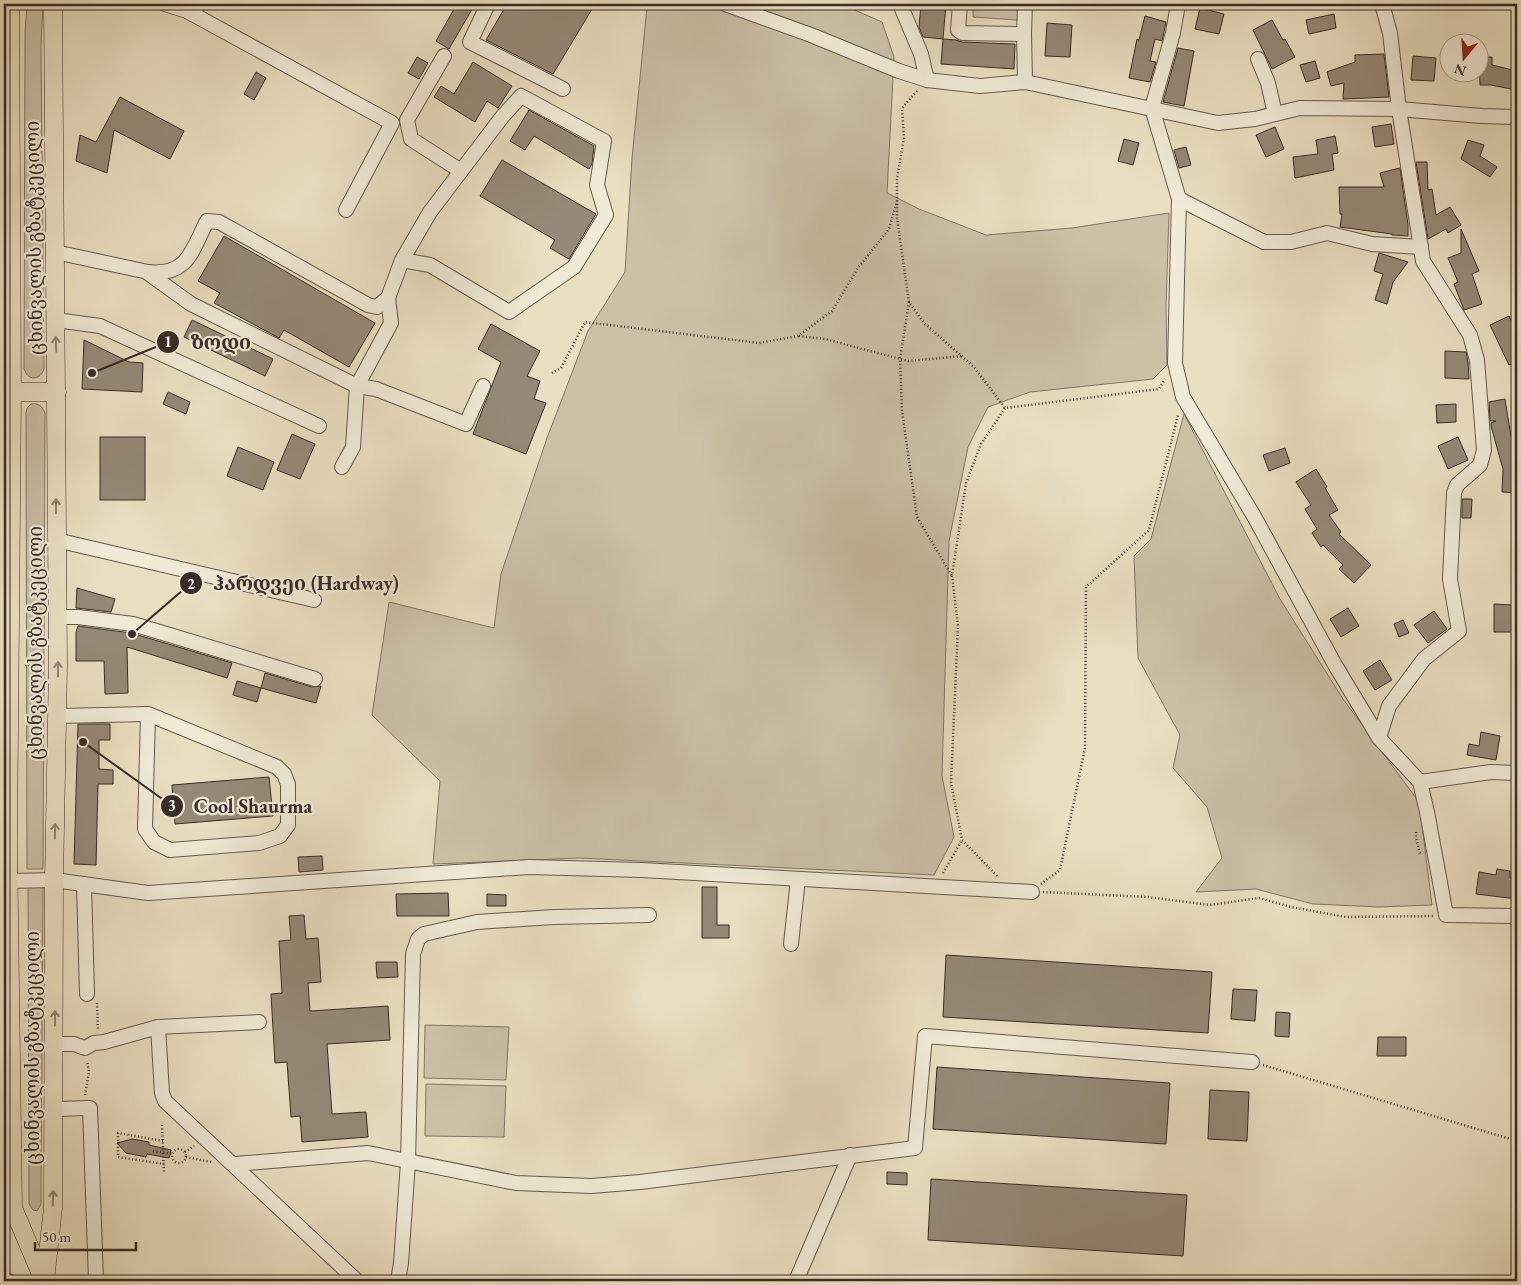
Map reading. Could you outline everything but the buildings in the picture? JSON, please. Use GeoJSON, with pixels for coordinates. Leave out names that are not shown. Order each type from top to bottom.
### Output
{"type":"FeatureCollection","features":[{"type":"Feature","properties":{"kind":"main road","name":"ცხინვალის გზატკეცილი"},"geometry":{"type":"LineString","coordinates":[[10,4],[7,138],[9,381],[7,604],[10,664],[6,843],[8,1161],[14,1208],[12,1219],[44,1281]]}},
{"type":"Feature","properties":{"kind":"main road","name":"ცხინვალის გზატკეცილი"},"geometry":{"type":"LineString","coordinates":[[44,1281],[52,1208],[55,1044],[54,880],[58,666],[53,4]]}},
{"type":"Feature","properties":{"kind":"main road"},"geometry":{"type":"LineString","coordinates":[[9,381],[57,392]]}},
{"type":"Feature","properties":{"kind":"street"},"geometry":{"type":"LineString","coordinates":[[165,4],[187,11],[392,123],[346,210]]}},
{"type":"Feature","properties":{"kind":"street"},"geometry":{"type":"LineString","coordinates":[[187,11],[200,4]]}},
{"type":"Feature","properties":{"kind":"street"},"geometry":{"type":"LineString","coordinates":[[488,4],[470,42],[563,89]]}},
{"type":"Feature","properties":{"kind":"street"},"geometry":{"type":"LineString","coordinates":[[725,4],[927,80],[980,86],[1025,82],[1218,123],[1255,119],[1300,108],[1398,108],[1481,116],[1517,117]]}},
{"type":"Feature","properties":{"kind":"street"},"geometry":{"type":"LineString","coordinates":[[900,4],[921,54],[927,80]]}},
{"type":"Feature","properties":{"kind":"street"},"geometry":{"type":"LineString","coordinates":[[960,4],[958,30],[962,33],[1024,34]]}},
{"type":"Feature","properties":{"kind":"street"},"geometry":{"type":"LineString","coordinates":[[1025,4],[1025,82]]}},
{"type":"Feature","properties":{"kind":"street"},"geometry":{"type":"LineString","coordinates":[[1178,4],[1173,33],[1152,108],[1179,199],[1175,363],[1183,397],[1255,518],[1335,665],[1379,738],[1420,782],[1446,915],[1517,916]]}},
{"type":"Feature","properties":{"kind":"street"},"geometry":{"type":"LineString","coordinates":[[1379,738],[1388,706],[1424,659],[1459,631],[1450,579],[1454,493],[1457,485],[1480,465],[1484,450],[1477,360],[1470,335],[1423,261],[1398,108],[1390,33],[1382,4]]}},
{"type":"Feature","properties":{"kind":"street"},"geometry":{"type":"LineString","coordinates":[[444,56],[407,120],[411,139],[461,171]]}},
{"type":"Feature","properties":{"kind":"street"},"geometry":{"type":"LineString","coordinates":[[1258,59],[1268,83],[1275,114]]}},
{"type":"Feature","properties":{"kind":"street"},"geometry":{"type":"LineString","coordinates":[[342,467],[353,447],[357,386],[391,323],[388,298],[402,260],[430,212],[502,117],[521,96],[604,141],[597,185],[606,215],[574,267],[509,312],[430,265],[402,260]]}},
{"type":"Feature","properties":{"kind":"street"},"geometry":{"type":"LineString","coordinates":[[1179,199],[1264,242],[1291,242],[1327,233],[1372,244],[1421,247]]}},
{"type":"Feature","properties":{"kind":"street"},"geometry":{"type":"LineString","coordinates":[[55,252],[148,272],[161,273],[176,269],[187,260],[207,221],[219,222],[368,306],[377,307],[388,298]]}},
{"type":"Feature","properties":{"kind":"street"},"geometry":{"type":"LineString","coordinates":[[148,272],[190,304],[357,386],[376,389],[466,424],[483,386]]}},
{"type":"Feature","properties":{"kind":"street"},"geometry":{"type":"LineString","coordinates":[[56,320],[100,326],[319,426]]}},
{"type":"Feature","properties":{"kind":"street"},"geometry":{"type":"LineString","coordinates":[[56,540],[314,600]]}},
{"type":"Feature","properties":{"kind":"street"},"geometry":{"type":"LineString","coordinates":[[57,617],[78,617],[133,624],[315,679]]}},
{"type":"Feature","properties":{"kind":"street"},"geometry":{"type":"LineString","coordinates":[[57,716],[148,714],[277,767],[284,774],[288,784],[288,825],[280,836],[259,843],[170,850],[154,842],[145,829],[148,714]]}},
{"type":"Feature","properties":{"kind":"street"},"geometry":{"type":"LineString","coordinates":[[1420,782],[1491,772],[1517,773]]}},
{"type":"Feature","properties":{"kind":"street"},"geometry":{"type":"LineString","coordinates":[[6,882],[54,880],[148,893],[529,867],[642,870],[1032,892]]}},
{"type":"Feature","properties":{"kind":"street"},"geometry":{"type":"LineString","coordinates":[[791,944],[798,879]]}},
{"type":"Feature","properties":{"kind":"street"},"geometry":{"type":"LineString","coordinates":[[84,884],[87,994]]}},
{"type":"Feature","properties":{"kind":"street"},"geometry":{"type":"LineString","coordinates":[[398,1281],[408,1162],[414,954],[418,939],[424,934],[477,922],[554,917],[649,915]]}},
{"type":"Feature","properties":{"kind":"street"},"geometry":{"type":"LineString","coordinates":[[55,1044],[89,1045],[158,1027],[259,1022]]}},
{"type":"Feature","properties":{"kind":"street"},"geometry":{"type":"LineString","coordinates":[[158,1027],[162,1094],[165,1101],[357,1281]]}},
{"type":"Feature","properties":{"kind":"street"},"geometry":{"type":"LineString","coordinates":[[234,1164],[368,1153],[516,1183],[591,1186],[640,1182],[915,1148],[925,1036],[1252,1062]]}},
{"type":"Feature","properties":{"kind":"street"},"geometry":{"type":"LineString","coordinates":[[54,1109],[90,1108],[96,1281]]}},
{"type":"Feature","properties":{"kind":"street"},"geometry":{"type":"LineString","coordinates":[[796,1281],[850,1155]]}},
{"type":"Feature","properties":{"kind":"street"},"geometry":{"type":"LineString","coordinates":[[4,1280],[8,1281]]}},
{"type":"Feature","properties":{"kind":"path"},"geometry":{"type":"LineString","coordinates":[[927,80],[902,108],[904,138],[897,178],[897,218],[910,302],[900,359],[902,411],[917,517],[952,576]]}},
{"type":"Feature","properties":{"kind":"path"},"geometry":{"type":"LineString","coordinates":[[798,336],[832,312],[858,268],[889,229],[897,201]]}},
{"type":"Feature","properties":{"kind":"path"},"geometry":{"type":"LineString","coordinates":[[910,302],[924,323],[974,367],[1005,408]]}},
{"type":"Feature","properties":{"kind":"path"},"geometry":{"type":"LineString","coordinates":[[552,372],[561,368],[585,322],[759,343],[798,336],[825,339],[908,361],[962,356]]}},
{"type":"Feature","properties":{"kind":"path"},"geometry":{"type":"LineString","coordinates":[[1011,891],[962,840],[951,783],[958,626],[952,576],[966,483],[981,444],[1005,408],[1159,389],[1175,363]]}},
{"type":"Feature","properties":{"kind":"path"},"geometry":{"type":"LineString","coordinates":[[1032,892],[1060,870],[1085,748],[1086,587],[1149,530],[1183,397]]}},
{"type":"Feature","properties":{"kind":"path"},"geometry":{"type":"LineString","coordinates":[[10,664],[58,666]]}},
{"type":"Feature","properties":{"kind":"path"},"geometry":{"type":"LineString","coordinates":[[1416,829],[1420,855]]}},
{"type":"Feature","properties":{"kind":"path"},"geometry":{"type":"LineString","coordinates":[[935,886],[962,840]]}},
{"type":"Feature","properties":{"kind":"path"},"geometry":{"type":"LineString","coordinates":[[1032,892],[1148,897],[1210,905],[1260,898],[1291,907],[1346,917],[1436,916],[1433,907]]}},
{"type":"Feature","properties":{"kind":"path"},"geometry":{"type":"LineString","coordinates":[[87,994],[98,1004],[99,1027],[89,1045],[89,1072],[84,1099],[90,1108]]}},
{"type":"Feature","properties":{"kind":"path"},"geometry":{"type":"LineString","coordinates":[[1252,1062],[1517,1141]]}},
{"type":"Feature","properties":{"kind":"path"},"geometry":{"type":"LineString","coordinates":[[162,1125],[164,1172]]}},
{"type":"Feature","properties":{"kind":"path"},"geometry":{"type":"LineString","coordinates":[[163,1141],[118,1133],[118,1157],[164,1164]]}},
{"type":"Feature","properties":{"kind":"path"},"geometry":{"type":"LineString","coordinates":[[185,1152],[197,1145]]}},
{"type":"Feature","properties":{"kind":"path"},"geometry":{"type":"LineString","coordinates":[[172,1154],[174,1150],[179,1148],[185,1152]]}},
{"type":"Feature","properties":{"kind":"path"},"geometry":{"type":"LineString","coordinates":[[153,1151],[172,1154]]}},
{"type":"Feature","properties":{"kind":"path"},"geometry":{"type":"LineString","coordinates":[[172,1154],[174,1161],[180,1163],[185,1159],[185,1152]]}},
{"type":"Feature","properties":{"kind":"shaded area"},"geometry":{"type":"Polygon","coordinates":[[[27,4],[43,4],[41,45],[44,369],[40,376],[34,378],[28,375],[24,368],[25,34],[27,4]]]}},
{"type":"Feature","properties":{"kind":"shaded area"},"geometry":{"type":"Polygon","coordinates":[[[649,4],[841,4],[882,22],[894,57],[887,193],[919,209],[986,235],[1072,228],[1169,213],[1166,307],[1167,365],[1153,379],[1030,392],[988,407],[968,447],[949,541],[942,776],[954,837],[934,875],[579,858],[433,864],[440,781],[372,715],[389,602],[494,628],[501,574],[547,438],[588,331],[625,272],[632,158],[647,7],[649,4]]]}},
{"type":"Feature","properties":{"kind":"shaded area"},"geometry":{"type":"Polygon","coordinates":[[[973,4],[1019,4],[1018,20],[973,17],[973,4]]]}},
{"type":"Feature","properties":{"kind":"shaded area"},"geometry":{"type":"Polygon","coordinates":[[[31,404],[40,406],[45,413],[43,869],[27,869],[26,413],[27,408],[31,404]]]}},
{"type":"Feature","properties":{"kind":"shaded area"},"geometry":{"type":"Polygon","coordinates":[[[1184,414],[1280,599],[1343,699],[1419,802],[1432,905],[1379,907],[1313,904],[1256,889],[1196,892],[1222,858],[1207,807],[1173,768],[1180,735],[1138,658],[1134,556],[1151,539],[1184,414]]]}},
{"type":"Feature","properties":{"kind":"shaded area"},"geometry":{"type":"Polygon","coordinates":[[[28,887],[43,887],[41,1204],[37,1211],[33,1210],[29,1204],[28,887]]]}},
{"type":"Feature","properties":{"kind":"shaded area"},"geometry":{"type":"Polygon","coordinates":[[[425,1025],[509,1027],[506,1080],[424,1078],[425,1025]]]}},
{"type":"Feature","properties":{"kind":"shaded area"},"geometry":{"type":"Polygon","coordinates":[[[426,1084],[506,1086],[504,1137],[425,1136],[426,1084]]]}},
{"type":"Feature","properties":{"kind":"place","name":"ზოდი"},"geometry":{"type":"Point","coordinates":[92,373]}},
{"type":"Feature","properties":{"kind":"place","name":"ჰარდვეი (Hardway)"},"geometry":{"type":"Point","coordinates":[132,634]}},
{"type":"Feature","properties":{"kind":"place","name":"Cool Shaurma"},"geometry":{"type":"Point","coordinates":[83,742]}}]}
